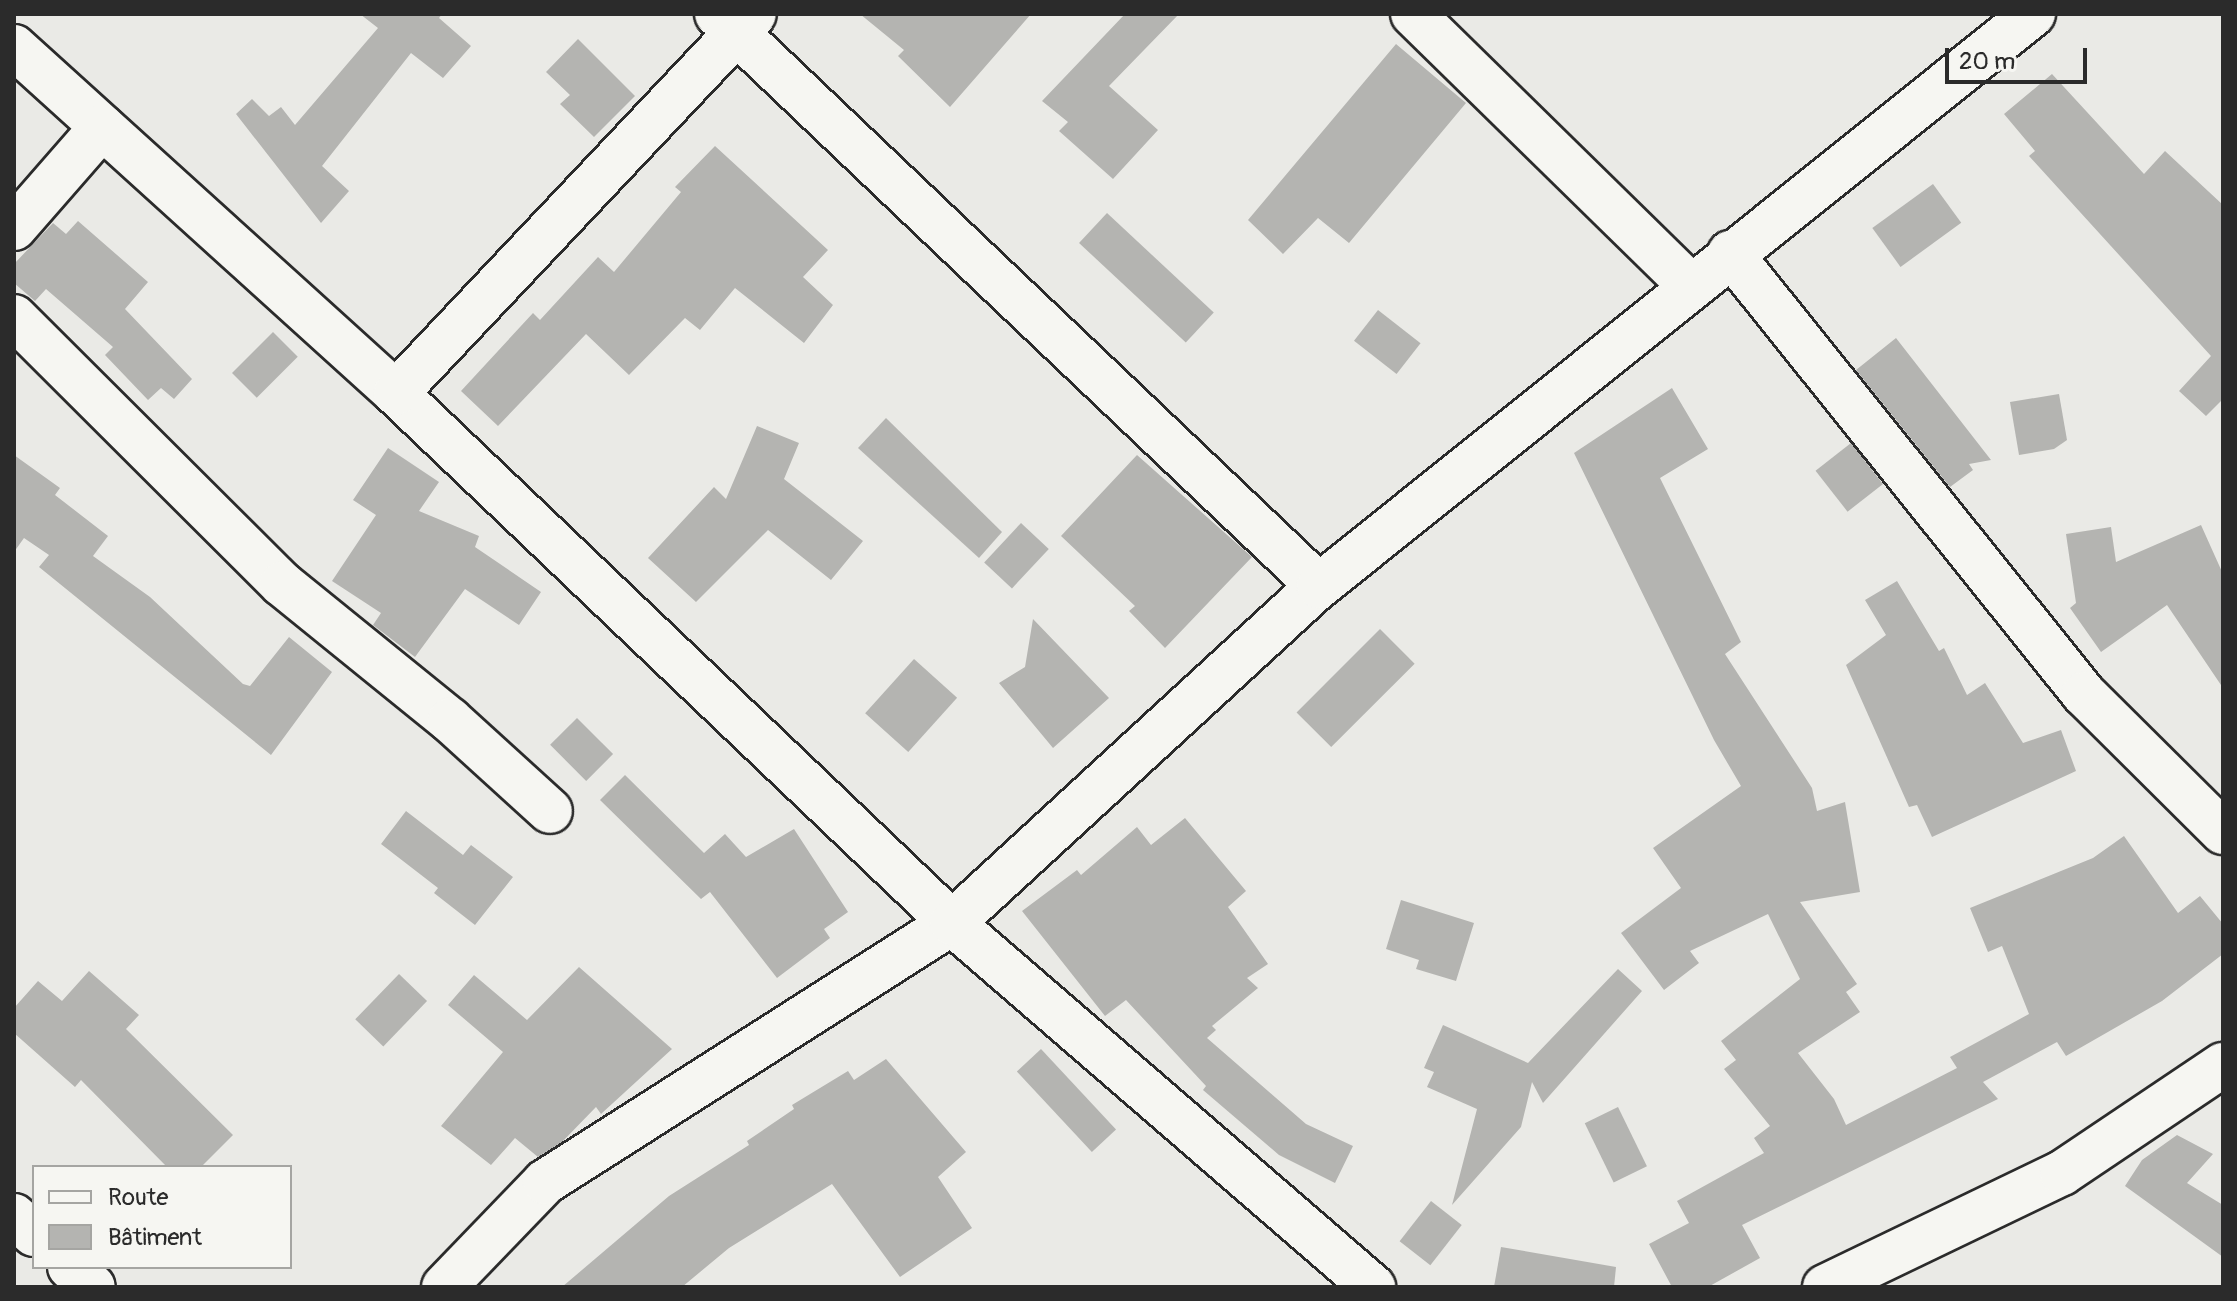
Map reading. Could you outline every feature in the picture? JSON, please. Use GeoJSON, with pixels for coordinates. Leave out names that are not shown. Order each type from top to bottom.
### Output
{"type":"FeatureCollection","features":[{"type":"Feature","properties":{"kind":"main road"},"geometry":{"type":"LineString","coordinates":[[1413,14],[1690,285]]}},
{"type":"Feature","properties":{"kind":"main road"},"geometry":{"type":"LineString","coordinates":[[444,1287],[545,1182],[952,923],[1319,586],[1690,285],[2033,14]]}},
{"type":"Feature","properties":{"kind":"main road"},"geometry":{"type":"LineString","coordinates":[[396,393],[736,21],[1319,586]]}},
{"type":"Feature","properties":{"kind":"main road"},"geometry":{"type":"LineString","coordinates":[[14,47],[396,393],[952,923],[1373,1287]]}},
{"type":"Feature","properties":{"kind":"main road"},"geometry":{"type":"LineString","coordinates":[[14,228],[102,127]]}},
{"type":"Feature","properties":{"kind":"main road"},"geometry":{"type":"LineString","coordinates":[[1730,253],[2084,694],[2223,832]]}},
{"type":"Feature","properties":{"kind":"main road"},"geometry":{"type":"LineString","coordinates":[[14,317],[282,584],[450,720],[550,811]]}},
{"type":"Feature","properties":{"kind":"main road"},"geometry":{"type":"LineString","coordinates":[[1825,1287],[2062,1173],[2223,1065]]}},
{"type":"Feature","properties":{"kind":"main road"},"geometry":{"type":"LineString","coordinates":[[14,1216],[32,1232]]}},
{"type":"Feature","properties":{"kind":"main road"},"geometry":{"type":"LineString","coordinates":[[72,1269],[93,1287]]}},
{"type":"Feature","properties":{"kind":"building"},"geometry":{"type":"Polygon","coordinates":[[[360,14],[442,14],[439,18],[471,46],[443,78],[411,53],[322,166],[349,191],[321,223],[236,114],[252,99],[269,116],[281,107],[295,125],[378,28],[360,14]]]}},
{"type":"Feature","properties":{"kind":"building"},"geometry":{"type":"Polygon","coordinates":[[[860,14],[1031,14],[950,107],[898,56],[904,50],[860,14]]]}},
{"type":"Feature","properties":{"kind":"building"},"geometry":{"type":"Polygon","coordinates":[[[1125,14],[1179,14],[1109,86],[1158,130],[1113,179],[1059,131],[1068,122],[1042,101],[1125,14]]]}},
{"type":"Feature","properties":{"kind":"building"},"geometry":{"type":"Polygon","coordinates":[[[578,39],[635,96],[594,137],[560,104],[570,95],[546,72],[578,39]]]}},
{"type":"Feature","properties":{"kind":"building"},"geometry":{"type":"Polygon","coordinates":[[[1396,44],[1466,103],[1349,243],[1318,218],[1283,254],[1248,220],[1396,44]]]}},
{"type":"Feature","properties":{"kind":"building"},"geometry":{"type":"Polygon","coordinates":[[[2052,74],[2144,174],[2165,151],[2223,205],[2223,399],[2206,416],[2179,391],[2211,356],[2029,156],[2035,151],[2004,114],[2052,74]]]}},
{"type":"Feature","properties":{"kind":"building"},"geometry":{"type":"Polygon","coordinates":[[[715,146],[828,250],[803,277],[833,305],[804,343],[735,288],[700,330],[685,318],[629,375],[586,334],[498,426],[461,391],[533,313],[540,320],[598,257],[614,272],[681,192],[675,187],[715,146]]]}},
{"type":"Feature","properties":{"kind":"building"},"geometry":{"type":"Polygon","coordinates":[[[1933,184],[1961,223],[1901,267],[1872,228],[1933,184]]]}},
{"type":"Feature","properties":{"kind":"building"},"geometry":{"type":"Polygon","coordinates":[[[1107,213],[1214,313],[1186,343],[1079,243],[1107,213]]]}},
{"type":"Feature","properties":{"kind":"building"},"geometry":{"type":"Polygon","coordinates":[[[78,221],[148,282],[125,309],[192,379],[174,399],[161,388],[148,400],[105,355],[113,347],[46,289],[35,301],[14,283],[14,264],[53,223],[66,234],[78,221]]]}},
{"type":"Feature","properties":{"kind":"building"},"geometry":{"type":"Polygon","coordinates":[[[1378,310],[1421,343],[1397,374],[1354,341],[1378,310]]]}},
{"type":"Feature","properties":{"kind":"building"},"geometry":{"type":"Polygon","coordinates":[[[273,332],[298,357],[257,398],[232,373],[273,332]]]}},
{"type":"Feature","properties":{"kind":"building"},"geometry":{"type":"Polygon","coordinates":[[[1896,338],[1991,460],[1969,464],[1973,470],[1950,487],[1856,370],[1896,338]]]}},
{"type":"Feature","properties":{"kind":"building"},"geometry":{"type":"Polygon","coordinates":[[[1672,388],[1708,449],[1660,478],[1741,642],[1725,654],[1812,788],[1817,811],[1845,802],[1860,892],[1800,902],[1857,984],[1846,992],[1860,1012],[1798,1053],[1834,1099],[1846,1125],[1957,1068],[1950,1057],[2029,1014],[2002,946],[1988,952],[1970,908],[2093,858],[2124,836],[2178,913],[2200,896],[2223,924],[2223,954],[2162,1001],[2066,1056],[2057,1042],[1983,1082],[1998,1099],[1742,1225],[1760,1258],[1708,1287],[1672,1287],[1649,1244],[1689,1223],[1677,1201],[1764,1153],[1754,1138],[1770,1126],[1724,1069],[1736,1060],[1721,1041],[1800,979],[1768,914],[1690,951],[1699,963],[1664,990],[1621,933],[1681,888],[1653,848],[1741,786],[1714,740],[1574,453],[1672,388]]]}},
{"type":"Feature","properties":{"kind":"building"},"geometry":{"type":"Polygon","coordinates":[[[2059,394],[2067,440],[2054,449],[2019,455],[2010,402],[2059,394]]]}},
{"type":"Feature","properties":{"kind":"building"},"geometry":{"type":"Polygon","coordinates":[[[886,418],[1002,532],[979,558],[858,448],[886,418]]]}},
{"type":"Feature","properties":{"kind":"building"},"geometry":{"type":"Polygon","coordinates":[[[757,426],[799,443],[784,479],[863,541],[831,580],[768,530],[696,602],[648,558],[714,487],[726,499],[757,426]]]}},
{"type":"Feature","properties":{"kind":"building"},"geometry":{"type":"Polygon","coordinates":[[[1851,443],[1883,484],[1848,512],[1816,471],[1851,443]]]}},
{"type":"Feature","properties":{"kind":"building"},"geometry":{"type":"Polygon","coordinates":[[[388,448],[439,482],[419,511],[479,536],[475,547],[541,592],[519,625],[465,589],[415,657],[373,625],[381,613],[332,581],[376,515],[353,500],[388,448]]]}},
{"type":"Feature","properties":{"kind":"building"},"geometry":{"type":"Polygon","coordinates":[[[14,455],[60,488],[55,495],[108,536],[93,556],[150,597],[243,684],[250,686],[289,637],[332,672],[271,755],[39,567],[49,555],[24,538],[14,552],[14,455]]]}},
{"type":"Feature","properties":{"kind":"building"},"geometry":{"type":"Polygon","coordinates":[[[1137,455],[1252,557],[1165,648],[1129,611],[1135,606],[1061,536],[1137,455]]]}},
{"type":"Feature","properties":{"kind":"building"},"geometry":{"type":"Polygon","coordinates":[[[1021,523],[1049,549],[1012,588],[984,562],[1021,523]]]}},
{"type":"Feature","properties":{"kind":"building"},"geometry":{"type":"Polygon","coordinates":[[[2201,525],[2223,574],[2223,688],[2167,605],[2101,652],[2070,608],[2076,603],[2066,534],[2111,527],[2116,562],[2201,525]]]}},
{"type":"Feature","properties":{"kind":"building"},"geometry":{"type":"Polygon","coordinates":[[[1897,581],[1939,651],[1944,648],[1967,695],[1985,683],[2023,743],[2061,730],[2076,771],[1932,837],[1917,805],[1909,807],[1846,665],[1886,635],[1865,600],[1897,581]]]}},
{"type":"Feature","properties":{"kind":"building"},"geometry":{"type":"Polygon","coordinates":[[[1033,619],[1109,698],[1053,748],[999,683],[1025,667],[1033,619]]]}},
{"type":"Feature","properties":{"kind":"building"},"geometry":{"type":"Polygon","coordinates":[[[1380,629],[1415,664],[1331,747],[1297,712],[1380,629]]]}},
{"type":"Feature","properties":{"kind":"building"},"geometry":{"type":"Polygon","coordinates":[[[914,659],[957,698],[908,752],[865,713],[914,659]]]}},
{"type":"Feature","properties":{"kind":"building"},"geometry":{"type":"Polygon","coordinates":[[[577,718],[613,754],[586,781],[550,745],[577,718]]]}},
{"type":"Feature","properties":{"kind":"building"},"geometry":{"type":"Polygon","coordinates":[[[625,775],[704,853],[725,834],[746,857],[794,829],[848,912],[824,929],[830,938],[777,978],[710,892],[701,899],[600,800],[625,775]]]}},
{"type":"Feature","properties":{"kind":"building"},"geometry":{"type":"Polygon","coordinates":[[[406,811],[463,855],[471,845],[513,877],[475,925],[434,893],[438,888],[381,844],[406,811]]]}},
{"type":"Feature","properties":{"kind":"building"},"geometry":{"type":"Polygon","coordinates":[[[1185,818],[1246,891],[1228,907],[1268,964],[1247,978],[1258,988],[1212,1026],[1216,1030],[1207,1038],[1306,1124],[1353,1146],[1335,1183],[1279,1155],[1203,1090],[1206,1086],[1126,1000],[1105,1016],[1022,911],[1077,870],[1081,875],[1137,827],[1151,845],[1185,818]]]}},
{"type":"Feature","properties":{"kind":"building"},"geometry":{"type":"Polygon","coordinates":[[[1401,900],[1474,923],[1456,981],[1416,969],[1419,960],[1386,949],[1401,900]]]}},
{"type":"Feature","properties":{"kind":"building"},"geometry":{"type":"Polygon","coordinates":[[[579,967],[672,1049],[601,1114],[596,1107],[562,1142],[538,1157],[515,1138],[491,1165],[441,1126],[503,1052],[448,1005],[474,975],[527,1020],[579,967]]]}},
{"type":"Feature","properties":{"kind":"building"},"geometry":{"type":"Polygon","coordinates":[[[1618,969],[1642,991],[1543,1103],[1532,1082],[1521,1127],[1452,1205],[1477,1109],[1427,1087],[1434,1072],[1424,1068],[1443,1025],[1528,1063],[1618,969]]]}},
{"type":"Feature","properties":{"kind":"building"},"geometry":{"type":"Polygon","coordinates":[[[89,971],[139,1015],[126,1029],[233,1135],[203,1165],[165,1165],[81,1080],[75,1087],[14,1033],[14,1008],[38,981],[62,1001],[89,971]]]}},
{"type":"Feature","properties":{"kind":"building"},"geometry":{"type":"Polygon","coordinates":[[[399,974],[427,1001],[383,1046],[355,1019],[399,974]]]}},
{"type":"Feature","properties":{"kind":"building"},"geometry":{"type":"Polygon","coordinates":[[[1041,1049],[1116,1129],[1092,1152],[1017,1072],[1041,1049]]]}},
{"type":"Feature","properties":{"kind":"building"},"geometry":{"type":"Polygon","coordinates":[[[886,1059],[966,1152],[938,1177],[972,1228],[900,1277],[832,1184],[729,1248],[682,1287],[562,1287],[669,1196],[749,1145],[747,1141],[794,1109],[792,1105],[848,1071],[854,1080],[886,1059]]]}},
{"type":"Feature","properties":{"kind":"building"},"geometry":{"type":"Polygon","coordinates":[[[1618,1107],[1647,1166],[1614,1183],[1585,1123],[1618,1107]]]}},
{"type":"Feature","properties":{"kind":"building"},"geometry":{"type":"Polygon","coordinates":[[[2177,1135],[2213,1154],[2187,1183],[2223,1205],[2223,1257],[2125,1186],[2142,1160],[2177,1135]]]}},
{"type":"Feature","properties":{"kind":"building"},"geometry":{"type":"Polygon","coordinates":[[[1431,1201],[1462,1225],[1430,1265],[1400,1241],[1431,1201]]]}},
{"type":"Feature","properties":{"kind":"building"},"geometry":{"type":"Polygon","coordinates":[[[1501,1247],[1616,1267],[1614,1287],[1494,1287],[1501,1247]]]}}]}
